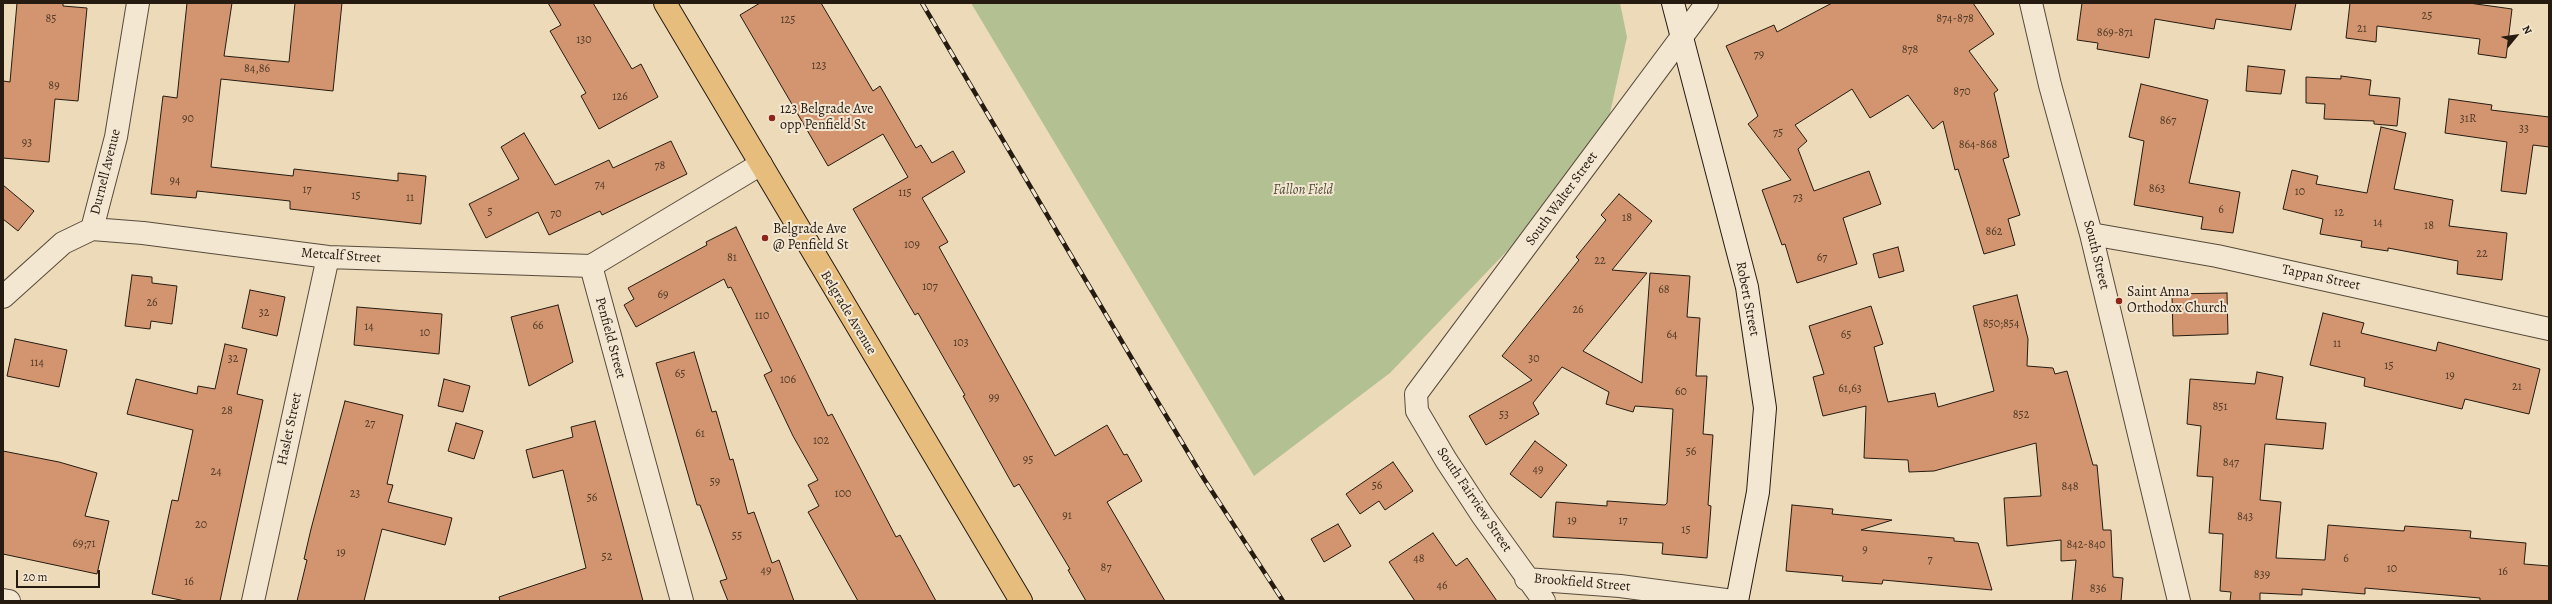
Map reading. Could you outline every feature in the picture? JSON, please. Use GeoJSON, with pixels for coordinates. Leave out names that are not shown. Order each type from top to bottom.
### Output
{"type":"FeatureCollection","features":[{"type":"Feature","properties":{"kind":"main road","name":"Belgrade Avenue"},"geometry":{"type":"LineString","coordinates":[[665,3],[1020,601]]}},
{"type":"Feature","properties":{"kind":"street","name":"Durnell Avenue"},"geometry":{"type":"LineString","coordinates":[[3,297],[63,243],[92,230],[116,137],[138,3]]}},
{"type":"Feature","properties":{"kind":"street","name":"Robert Street"},"geometry":{"type":"LineString","coordinates":[[1673,3],[1748,288],[1765,408],[1758,492],[1738,601]]}},
{"type":"Feature","properties":{"kind":"street","name":"South Walter Street"},"geometry":{"type":"LineString","coordinates":[[1416,394],[1707,3]]}},
{"type":"Feature","properties":{"kind":"street","name":"South Street"},"geometry":{"type":"LineString","coordinates":[[2031,3],[2050,85],[2091,234],[2180,601]]}},
{"type":"Feature","properties":{"kind":"street"},"geometry":{"type":"LineString","coordinates":[[591,266],[761,164]]}},
{"type":"Feature","properties":{"kind":"street","name":"Metcalf Street"},"geometry":{"type":"LineString","coordinates":[[92,230],[143,233],[328,257],[591,266]]}},
{"type":"Feature","properties":{"kind":"street","name":"Tappan Street"},"geometry":{"type":"LineString","coordinates":[[2091,234],[2218,256],[2549,329]]}},
{"type":"Feature","properties":{"kind":"street","name":"Haslet Street"},"geometry":{"type":"LineString","coordinates":[[253,601],[328,257]]}},
{"type":"Feature","properties":{"kind":"street","name":"Penfield Street"},"geometry":{"type":"LineString","coordinates":[[591,266],[682,601]]}},
{"type":"Feature","properties":{"kind":"street","name":"South Fairview Street"},"geometry":{"type":"LineString","coordinates":[[1416,394],[1417,411],[1446,460],[1526,578],[1544,601]]}},
{"type":"Feature","properties":{"kind":"street","name":"Brookfield Street"},"geometry":{"type":"LineString","coordinates":[[1526,578],[1620,586],[1733,601]]}},
{"type":"Feature","properties":{"kind":"street"},"geometry":{"type":"LineString","coordinates":[[3,600],[9,601]]}},
{"type":"Feature","properties":{"kind":"green space","name":"Fallon Field"},"geometry":{"type":"Polygon","coordinates":[[[971,3],[1620,3],[1627,37],[1604,140],[1507,251],[1390,373],[1254,476],[971,3]]]}},
{"type":"Feature","properties":{"kind":"building"},"geometry":{"type":"Polygon","coordinates":[[[17,3],[63,3],[63,6],[87,8],[78,101],[55,99],[49,162],[3,158],[3,81],[10,82],[17,3]]]}},
{"type":"Feature","properties":{"kind":"building"},"geometry":{"type":"Polygon","coordinates":[[[187,3],[232,3],[224,56],[289,62],[295,3],[342,3],[333,91],[221,79],[211,167],[293,176],[294,169],[398,181],[398,173],[426,176],[421,224],[290,209],[290,201],[197,191],[196,198],[151,194],[163,96],[177,98],[187,3]]]}},
{"type":"Feature","properties":{"kind":"building"},"geometry":{"type":"Polygon","coordinates":[[[548,3],[593,3],[632,69],[641,64],[658,97],[599,129],[581,96],[586,93],[550,31],[561,25],[548,3]]]}},
{"type":"Feature","properties":{"kind":"building"},"geometry":{"type":"Polygon","coordinates":[[[760,3],[821,3],[873,91],[880,86],[916,148],[921,145],[932,163],[953,151],[965,172],[922,198],[948,242],[939,247],[1055,456],[1107,425],[1124,455],[1127,454],[1142,481],[1107,502],[1165,601],[1086,601],[1068,570],[1070,569],[1019,484],[1014,487],[963,396],[965,395],[918,313],[915,315],[853,209],[908,177],[883,134],[828,166],[740,15],[760,3]]]}},
{"type":"Feature","properties":{"kind":"building"},"geometry":{"type":"Polygon","coordinates":[[[1832,3],[1973,3],[1994,34],[1969,51],[1998,90],[1994,93],[2009,157],[2003,159],[2020,215],[2008,219],[2015,245],[1984,254],[1958,169],[1955,170],[1943,121],[1933,129],[1908,95],[1870,118],[1852,89],[1795,125],[1807,141],[1798,149],[1814,191],[1869,171],[1881,204],[1843,218],[1857,264],[1797,283],[1785,244],[1782,245],[1762,190],[1791,180],[1748,124],[1758,116],[1726,46],[1774,25],[1777,32],[1832,3]]]}},
{"type":"Feature","properties":{"kind":"building"},"geometry":{"type":"Polygon","coordinates":[[[2082,3],[2296,3],[2291,30],[2216,19],[2214,29],[2155,19],[2149,58],[2097,49],[2098,43],[2077,40],[2082,3]]]}},
{"type":"Feature","properties":{"kind":"building"},"geometry":{"type":"Polygon","coordinates":[[[2350,3],[2469,3],[2512,9],[2506,58],[2478,54],[2480,39],[2377,26],[2376,42],[2346,38],[2350,3]]]}},
{"type":"Feature","properties":{"kind":"building"},"geometry":{"type":"Polygon","coordinates":[[[2248,66],[2285,70],[2281,94],[2246,91],[2248,66]]]}},
{"type":"Feature","properties":{"kind":"building"},"geometry":{"type":"Polygon","coordinates":[[[2341,76],[2371,80],[2369,95],[2400,98],[2397,126],[2374,124],[2374,121],[2324,119],[2325,104],[2306,103],[2306,77],[2341,79],[2341,76]]]}},
{"type":"Feature","properties":{"kind":"building"},"geometry":{"type":"Polygon","coordinates":[[[2141,84],[2208,100],[2189,183],[2240,192],[2233,233],[2201,229],[2203,217],[2134,205],[2144,141],[2129,137],[2141,84]]]}},
{"type":"Feature","properties":{"kind":"building"},"geometry":{"type":"Polygon","coordinates":[[[2449,99],[2492,105],[2491,110],[2549,117],[2549,147],[2533,145],[2526,194],[2501,191],[2507,142],[2445,133],[2449,99]]]}},
{"type":"Feature","properties":{"kind":"building"},"geometry":{"type":"Polygon","coordinates":[[[2381,127],[2406,133],[2394,189],[2453,200],[2449,226],[2507,233],[2502,280],[2457,274],[2458,261],[2388,248],[2388,251],[2361,247],[2362,241],[2320,234],[2323,219],[2283,209],[2292,170],[2318,176],[2316,184],[2367,193],[2381,127]]]}},
{"type":"Feature","properties":{"kind":"building"},"geometry":{"type":"Polygon","coordinates":[[[524,133],[555,185],[609,160],[613,168],[671,141],[687,174],[602,215],[600,211],[549,235],[538,212],[486,238],[469,204],[519,179],[501,147],[524,133]]]}},
{"type":"Feature","properties":{"kind":"building"},"geometry":{"type":"Polygon","coordinates":[[[3,185],[34,211],[18,231],[3,219],[3,185]]]}},
{"type":"Feature","properties":{"kind":"building"},"geometry":{"type":"Polygon","coordinates":[[[1619,194],[1652,221],[1612,270],[1647,273],[1583,351],[1642,383],[1650,273],[1690,276],[1687,317],[1700,318],[1696,376],[1707,376],[1703,434],[1713,435],[1708,505],[1711,506],[1707,558],[1662,554],[1663,543],[1553,537],[1556,502],[1607,506],[1607,501],[1665,505],[1667,503],[1673,409],[1635,406],[1633,412],[1606,404],[1609,392],[1562,367],[1533,403],[1539,414],[1486,445],[1469,416],[1532,380],[1502,356],[1579,260],[1576,257],[1606,220],[1601,215],[1619,194]]]}},
{"type":"Feature","properties":{"kind":"building"},"geometry":{"type":"Polygon","coordinates":[[[736,227],[828,416],[832,414],[896,537],[900,535],[936,601],[858,601],[808,512],[819,506],[808,485],[818,480],[793,436],[764,375],[772,371],[731,287],[728,288],[724,279],[636,327],[624,305],[634,299],[628,288],[707,245],[706,242],[736,227]]]}},
{"type":"Feature","properties":{"kind":"building"},"geometry":{"type":"Polygon","coordinates":[[[1898,247],[1904,271],[1879,278],[1873,254],[1898,247]]]}},
{"type":"Feature","properties":{"kind":"building"},"geometry":{"type":"Polygon","coordinates":[[[132,275],[152,277],[152,283],[177,286],[172,324],[151,321],[150,329],[125,326],[132,275]]]}},
{"type":"Feature","properties":{"kind":"building"},"geometry":{"type":"Polygon","coordinates":[[[250,290],[285,297],[277,336],[242,328],[250,290]]]}},
{"type":"Feature","properties":{"kind":"building"},"geometry":{"type":"Polygon","coordinates":[[[2227,293],[2228,334],[2173,336],[2172,294],[2227,293]]]}},
{"type":"Feature","properties":{"kind":"building"},"geometry":{"type":"Polygon","coordinates":[[[2017,295],[2028,339],[2027,366],[2053,368],[2055,374],[2067,371],[2093,465],[2097,465],[2103,530],[2111,530],[2113,577],[2123,578],[2121,601],[2072,601],[2076,560],[2061,561],[2061,540],[2007,546],[2004,498],[2041,496],[2036,443],[1934,471],[1909,472],[1908,460],[1864,458],[1866,406],[1823,416],[1813,377],[1824,374],[1809,326],[1871,306],[1883,344],[1874,347],[1888,402],[1935,393],[1938,407],[1994,391],[1973,306],[2017,295]]]}},
{"type":"Feature","properties":{"kind":"building"},"geometry":{"type":"Polygon","coordinates":[[[558,305],[573,362],[529,386],[511,317],[558,305]]]}},
{"type":"Feature","properties":{"kind":"building"},"geometry":{"type":"Polygon","coordinates":[[[357,307],[442,314],[439,354],[354,345],[357,307]]]}},
{"type":"Feature","properties":{"kind":"building"},"geometry":{"type":"Polygon","coordinates":[[[2323,313],[2364,323],[2361,333],[2436,351],[2438,342],[2540,369],[2529,414],[2465,399],[2462,409],[2364,386],[2365,378],[2310,365],[2323,313]]]}},
{"type":"Feature","properties":{"kind":"building"},"geometry":{"type":"Polygon","coordinates":[[[15,339],[67,350],[59,387],[7,376],[15,339]]]}},
{"type":"Feature","properties":{"kind":"building"},"geometry":{"type":"Polygon","coordinates":[[[225,344],[247,349],[237,394],[263,400],[220,601],[185,601],[152,594],[172,500],[178,501],[193,430],[127,414],[136,379],[197,394],[198,386],[215,389],[225,344]]]}},
{"type":"Feature","properties":{"kind":"building"},"geometry":{"type":"Polygon","coordinates":[[[694,352],[712,412],[716,411],[730,460],[733,459],[748,514],[754,512],[772,563],[779,560],[794,601],[728,601],[720,581],[727,579],[700,505],[697,505],[656,363],[694,352]]]}},
{"type":"Feature","properties":{"kind":"building"},"geometry":{"type":"Polygon","coordinates":[[[2257,372],[2283,377],[2276,419],[2326,423],[2323,449],[2265,444],[2260,500],[2281,502],[2276,558],[2325,560],[2328,525],[2404,531],[2405,526],[2471,531],[2470,538],[2526,543],[2524,564],[2549,566],[2549,601],[2480,601],[2480,598],[2365,588],[2365,594],[2302,589],[2302,595],[2260,593],[2260,601],[2230,601],[2231,592],[2220,591],[2223,534],[2209,533],[2213,477],[2197,476],[2201,426],[2187,424],[2190,379],[2255,384],[2257,372]]]}},
{"type":"Feature","properties":{"kind":"building"},"geometry":{"type":"Polygon","coordinates":[[[444,379],[470,386],[463,412],[438,406],[444,379]]]}},
{"type":"Feature","properties":{"kind":"building"},"geometry":{"type":"Polygon","coordinates":[[[345,401],[403,415],[387,484],[393,485],[388,502],[452,518],[445,545],[382,529],[364,601],[297,601],[307,560],[304,559],[311,529],[345,401]]]}},
{"type":"Feature","properties":{"kind":"building"},"geometry":{"type":"Polygon","coordinates":[[[595,421],[643,601],[500,601],[499,597],[586,568],[563,470],[533,478],[526,450],[573,437],[571,427],[595,421]]]}},
{"type":"Feature","properties":{"kind":"building"},"geometry":{"type":"Polygon","coordinates":[[[456,423],[483,431],[474,459],[448,451],[456,423]]]}},
{"type":"Feature","properties":{"kind":"building"},"geometry":{"type":"Polygon","coordinates":[[[1535,441],[1567,465],[1541,498],[1510,474],[1535,441]]]}},
{"type":"Feature","properties":{"kind":"building"},"geometry":{"type":"Polygon","coordinates":[[[3,451],[59,462],[97,473],[85,516],[109,521],[97,574],[3,554],[3,451]]]}},
{"type":"Feature","properties":{"kind":"building"},"geometry":{"type":"Polygon","coordinates":[[[1393,462],[1413,491],[1385,510],[1379,501],[1360,514],[1346,494],[1393,462]]]}},
{"type":"Feature","properties":{"kind":"building"},"geometry":{"type":"Polygon","coordinates":[[[1792,505],[1833,509],[1832,514],[1892,520],[1861,530],[1954,538],[1954,541],[1978,543],[1992,590],[1883,580],[1882,584],[1842,581],[1843,576],[1786,571],[1792,505]]]}},
{"type":"Feature","properties":{"kind":"building"},"geometry":{"type":"Polygon","coordinates":[[[1338,524],[1351,546],[1324,562],[1311,539],[1338,524]]]}},
{"type":"Feature","properties":{"kind":"building"},"geometry":{"type":"Polygon","coordinates":[[[1433,533],[1456,566],[1467,558],[1497,601],[1415,601],[1389,562],[1433,533]]]}},
{"type":"Feature","properties":{"kind":"railway"},"geometry":{"type":"LineString","coordinates":[[922,3],[1204,479],[1283,601]]}},
{"type":"Feature","properties":{"kind":"place","name":"123 Belgrade Ave opp Penfield St"},"geometry":{"type":"Point","coordinates":[772,118]}},
{"type":"Feature","properties":{"kind":"place","name":"Belgrade Ave @ Penfield St"},"geometry":{"type":"Point","coordinates":[765,238]}},
{"type":"Feature","properties":{"kind":"place","name":"Saint Anna Orthodox Church"},"geometry":{"type":"Point","coordinates":[2119,301]}}]}
